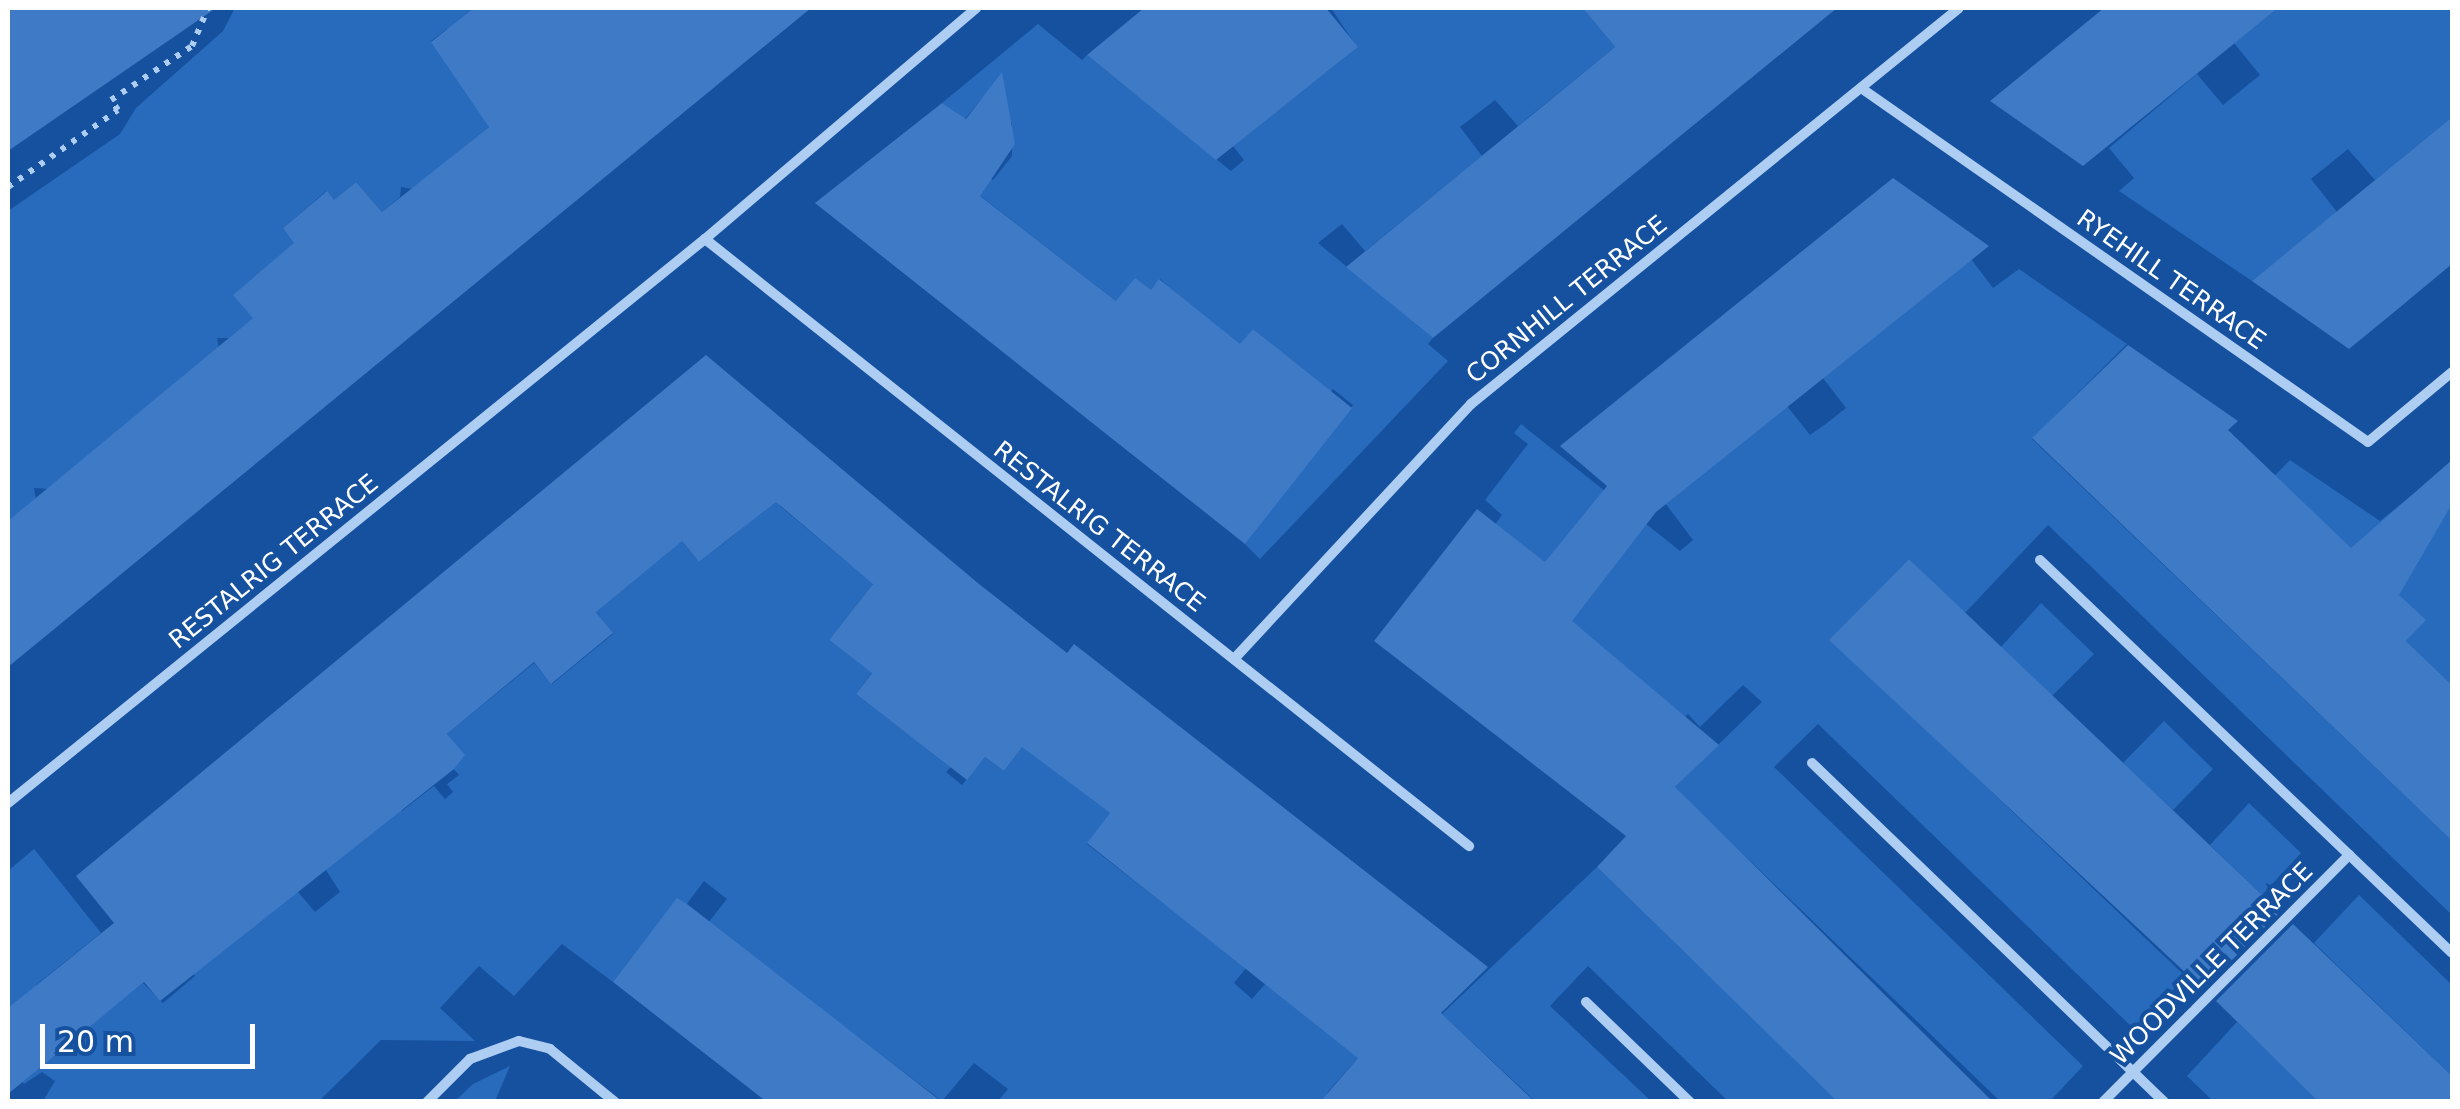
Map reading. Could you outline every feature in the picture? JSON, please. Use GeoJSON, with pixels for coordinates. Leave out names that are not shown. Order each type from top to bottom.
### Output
{"type":"FeatureCollection","features":[{"type":"Feature","properties":{"kind":"street","name":"RESTALRIG TERRACE"},"geometry":{"type":"LineString","coordinates":[[8,803],[705,238],[976,8]]}},
{"type":"Feature","properties":{"kind":"street","name":"CORNHILL TERRACE"},"geometry":{"type":"LineString","coordinates":[[1234,659],[1471,404],[1959,8]]}},
{"type":"Feature","properties":{"kind":"street","name":"RYEHILL TERRACE"},"geometry":{"type":"LineString","coordinates":[[1862,88],[2368,442],[2452,372]]}},
{"type":"Feature","properties":{"kind":"street","name":"RESTALRIG TERRACE"},"geometry":{"type":"LineString","coordinates":[[705,238],[1469,846]]}},
{"type":"Feature","properties":{"kind":"street"},"geometry":{"type":"LineString","coordinates":[[2040,560],[2452,953]]}},
{"type":"Feature","properties":{"kind":"street"},"geometry":{"type":"LineString","coordinates":[[1812,763],[2164,1102]]}},
{"type":"Feature","properties":{"kind":"street","name":"WOODVILLE TERRACE"},"geometry":{"type":"LineString","coordinates":[[2103,1102],[2349,855]]}},
{"type":"Feature","properties":{"kind":"street"},"geometry":{"type":"LineString","coordinates":[[1586,1002],[1690,1102]]}},
{"type":"Feature","properties":{"kind":"street"},"geometry":{"type":"LineString","coordinates":[[427,1102],[470,1059],[519,1041],[550,1049],[614,1102]]}},
{"type":"Feature","properties":{"kind":"path"},"geometry":{"type":"LineString","coordinates":[[8,187],[118,110],[111,100],[192,46],[208,8]]}},
{"type":"Feature","properties":{"kind":"shaded area"},"geometry":{"type":"Polygon","coordinates":[[[235,8],[556,8],[584,42],[457,40],[447,29],[431,41],[496,121],[413,189],[401,187],[400,197],[382,212],[356,182],[334,200],[326,191],[283,228],[314,268],[229,338],[217,338],[219,350],[48,489],[34,488],[36,500],[9,522],[8,211],[120,134],[136,108],[223,31],[235,8]]]}},
{"type":"Feature","properties":{"kind":"shaded area"},"geometry":{"type":"Polygon","coordinates":[[[1331,8],[1610,8],[1594,21],[1615,47],[1518,126],[1495,100],[1460,127],[1482,156],[1365,251],[1342,224],[1318,243],[1433,338],[1428,344],[1448,361],[1260,559],[1245,544],[1353,405],[1333,389],[1301,429],[1270,343],[1253,329],[1214,378],[1177,294],[1160,279],[1151,290],[1116,301],[956,177],[968,162],[993,180],[1012,156],[1012,123],[983,97],[965,119],[942,103],[1038,24],[1082,60],[1087,55],[1231,171],[1244,160],[1205,111],[1300,93],[1343,59],[1357,47],[1331,8]]]}},
{"type":"Feature","properties":{"kind":"shaded area"},"geometry":{"type":"Polygon","coordinates":[[[2278,8],[2452,8],[2452,117],[2375,180],[2348,149],[2311,179],[2337,212],[2252,281],[2119,191],[2134,178],[2109,148],[2197,74],[2223,105],[2260,75],[2234,43],[2278,8]]]}},
{"type":"Feature","properties":{"kind":"shaded area"},"geometry":{"type":"Polygon","coordinates":[[[1971,259],[1993,288],[2019,269],[2127,344],[2032,439],[2452,841],[2452,915],[2048,525],[1964,614],[1909,559],[1831,639],[2186,977],[2135,1030],[1818,724],[1774,767],[2083,1066],[2050,1101],[2000,1101],[1674,788],[1762,702],[1743,685],[1700,727],[1688,714],[1672,731],[1630,670],[1473,554],[1502,515],[1485,500],[1528,444],[1514,433],[1521,424],[1680,551],[1693,540],[1665,503],[1787,406],[1810,435],[1846,408],[1823,378],[1971,259]]]}},
{"type":"Feature","properties":{"kind":"shaded area"},"geometry":{"type":"Polygon","coordinates":[[[2290,460],[2380,521],[2417,491],[2447,512],[2452,504],[2452,685],[2406,641],[2425,620],[2255,496],[2290,460]]]}},
{"type":"Feature","properties":{"kind":"shaded area"},"geometry":{"type":"Polygon","coordinates":[[[766,473],[781,507],[853,567],[893,528],[913,533],[829,640],[861,664],[878,664],[856,694],[904,731],[994,724],[946,772],[962,785],[985,757],[1004,771],[1022,746],[1110,813],[1087,844],[1246,968],[1234,983],[1252,999],[1265,984],[1384,1028],[1327,1093],[1334,1101],[998,1101],[1008,1089],[974,1063],[942,1101],[708,923],[727,899],[704,881],[686,905],[677,899],[613,982],[562,944],[514,996],[479,966],[440,1008],[475,1041],[381,1040],[319,1101],[43,1101],[55,1081],[42,1072],[24,1084],[8,1063],[8,871],[34,849],[101,933],[36,985],[77,1036],[143,983],[163,1003],[195,976],[175,951],[298,892],[315,912],[340,892],[310,845],[381,786],[402,811],[434,786],[445,799],[453,792],[447,784],[459,775],[451,766],[464,755],[447,734],[534,663],[552,684],[613,634],[596,611],[681,540],[699,562],[759,514],[766,473]]]}},
{"type":"Feature","properties":{"kind":"shaded area"},"geometry":{"type":"Polygon","coordinates":[[[2041,603],[2094,654],[2052,696],[2000,648],[2041,603]]]}},
{"type":"Feature","properties":{"kind":"shaded area"},"geometry":{"type":"Polygon","coordinates":[[[2164,721],[2213,769],[2173,810],[2123,763],[2164,721]]]}},
{"type":"Feature","properties":{"kind":"shaded area"},"geometry":{"type":"Polygon","coordinates":[[[2249,803],[2301,853],[2262,895],[2210,845],[2249,803]]]}},
{"type":"Feature","properties":{"kind":"shaded area"},"geometry":{"type":"Polygon","coordinates":[[[1597,867],[1840,1101],[1728,1101],[1588,966],[1550,1006],[1651,1101],[1535,1101],[1442,1014],[1597,867]]]}},
{"type":"Feature","properties":{"kind":"shaded area"},"geometry":{"type":"Polygon","coordinates":[[[2359,895],[2452,985],[2452,1076],[2314,943],[2359,895]]]}},
{"type":"Feature","properties":{"kind":"shaded area"},"geometry":{"type":"Polygon","coordinates":[[[2237,1022],[2320,1101],[2213,1101],[2187,1076],[2237,1022]]]}},
{"type":"Feature","properties":{"kind":"shaded area"},"geometry":{"type":"Polygon","coordinates":[[[510,1066],[495,1101],[455,1101],[473,1084],[510,1066]]]}},
{"type":"Feature","properties":{"kind":"building"},"geometry":{"type":"Polygon","coordinates":[[[8,8],[216,8],[8,151],[8,8]]]}},
{"type":"Feature","properties":{"kind":"building"},"geometry":{"type":"Polygon","coordinates":[[[474,8],[811,8],[8,667],[8,521],[253,318],[233,295],[294,243],[283,228],[327,191],[334,200],[356,182],[382,212],[489,127],[431,42],[474,8]]]}},
{"type":"Feature","properties":{"kind":"building"},"geometry":{"type":"Polygon","coordinates":[[[1144,8],[1326,8],[1358,47],[1216,160],[1087,55],[1144,8]]]}},
{"type":"Feature","properties":{"kind":"building"},"geometry":{"type":"Polygon","coordinates":[[[1583,8],[1837,8],[1433,338],[1346,267],[1615,47],[1583,8]]]}},
{"type":"Feature","properties":{"kind":"building"},"geometry":{"type":"Polygon","coordinates":[[[2104,8],[2278,8],[2083,166],[1990,101],[2104,8]]]}},
{"type":"Feature","properties":{"kind":"building"},"geometry":{"type":"Polygon","coordinates":[[[1002,72],[1015,144],[980,196],[1116,301],[1135,278],[1151,290],[1159,279],[1240,344],[1253,329],[1352,408],[1245,544],[815,203],[942,103],[966,119],[1002,72]]]}},
{"type":"Feature","properties":{"kind":"building"},"geometry":{"type":"Polygon","coordinates":[[[2452,117],[2452,264],[2393,313],[2349,349],[2252,281],[2452,117]]]}},
{"type":"Feature","properties":{"kind":"building"},"geometry":{"type":"Polygon","coordinates":[[[1893,178],[1989,246],[1656,512],[1572,621],[1719,745],[1675,787],[1993,1102],[1838,1102],[1597,867],[1626,836],[1374,641],[1477,509],[1545,562],[1607,486],[1560,446],[1893,178]]]}},
{"type":"Feature","properties":{"kind":"building"},"geometry":{"type":"Polygon","coordinates":[[[2128,345],[2238,421],[2228,430],[2351,548],[2452,460],[2452,504],[2399,595],[2426,620],[2406,641],[2452,685],[2452,841],[2032,438],[2128,345]]]}},
{"type":"Feature","properties":{"kind":"building"},"geometry":{"type":"Polygon","coordinates":[[[706,355],[1067,653],[1074,644],[1488,967],[1441,1013],[1535,1102],[1320,1102],[1358,1058],[1087,843],[1110,813],[1022,747],[1004,771],[985,757],[967,780],[856,694],[872,673],[829,640],[873,584],[776,502],[699,562],[682,541],[596,612],[613,633],[551,684],[534,662],[447,734],[465,755],[454,769],[160,1001],[144,982],[8,1094],[8,1008],[114,923],[76,876],[706,355]]]}},
{"type":"Feature","properties":{"kind":"building"},"geometry":{"type":"Polygon","coordinates":[[[1909,559],[2280,912],[2203,989],[1829,640],[1909,559]]]}},
{"type":"Feature","properties":{"kind":"building"},"geometry":{"type":"Polygon","coordinates":[[[677,898],[942,1102],[767,1102],[613,982],[677,898]]]}},
{"type":"Feature","properties":{"kind":"building"},"geometry":{"type":"Polygon","coordinates":[[[2293,924],[2452,1076],[2452,1102],[2319,1102],[2216,1001],[2293,924]]]}}]}
